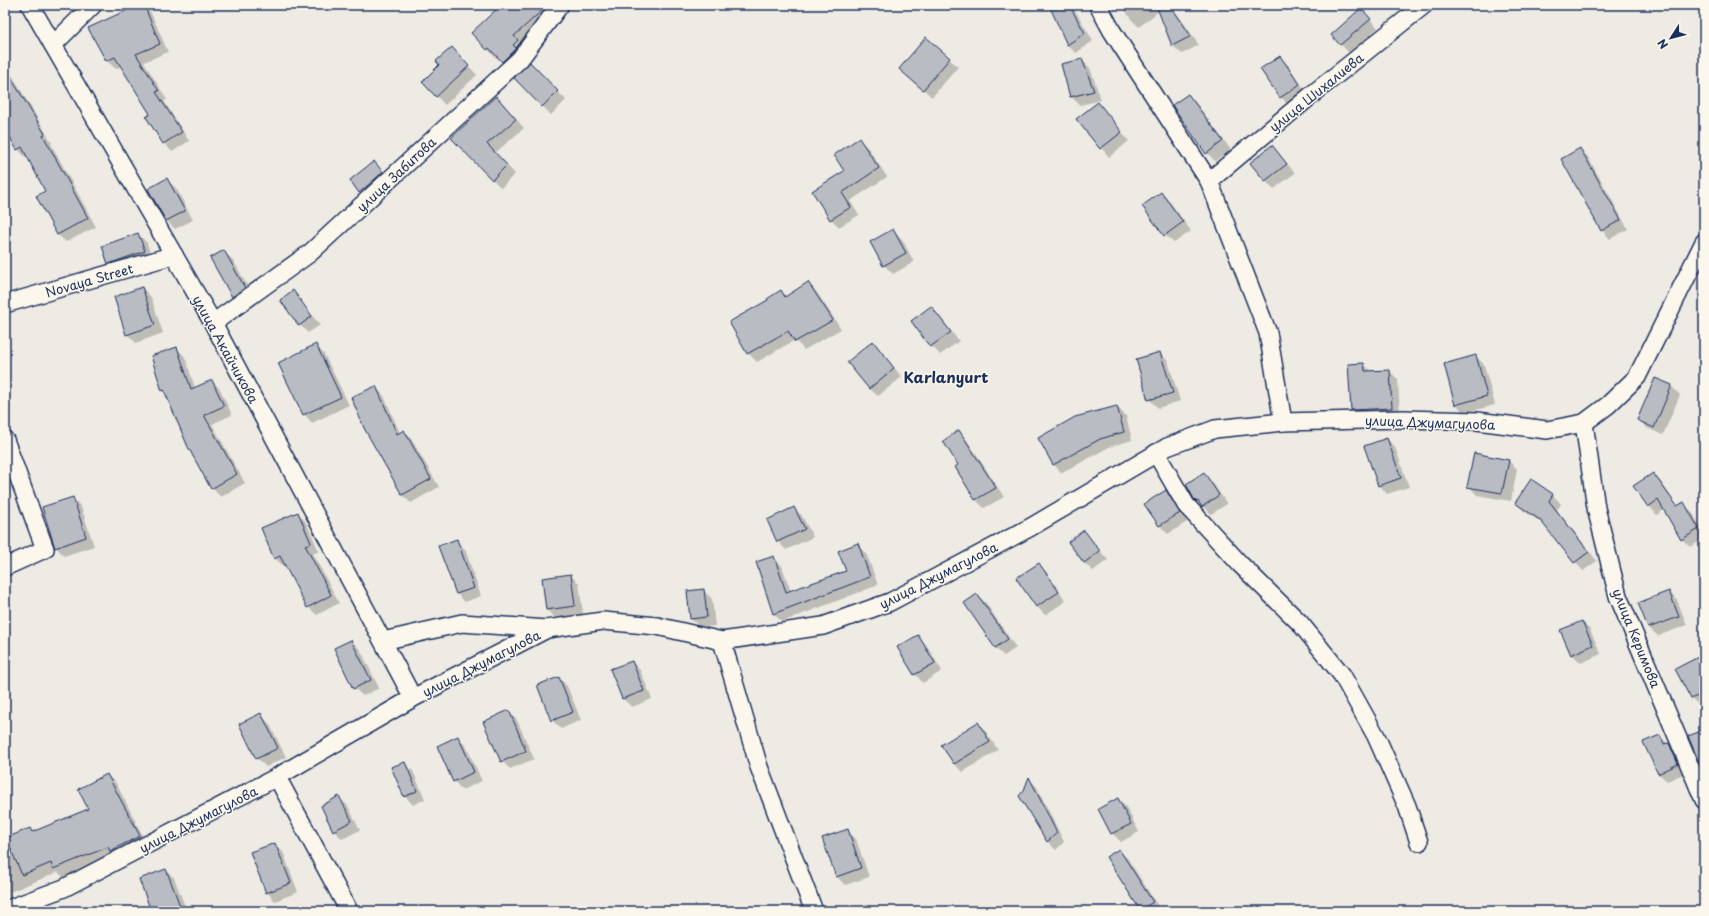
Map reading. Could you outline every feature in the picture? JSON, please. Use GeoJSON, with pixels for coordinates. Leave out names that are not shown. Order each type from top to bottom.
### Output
{"type":"FeatureCollection","features":[{"type":"Feature","properties":{"kind":"street","name":"улица Акайчикова"},"geometry":{"type":"LineString","coordinates":[[30,5],[213,323],[413,698]]}},
{"type":"Feature","properties":{"kind":"street"},"geometry":{"type":"LineString","coordinates":[[53,44],[93,5]]}},
{"type":"Feature","properties":{"kind":"street","name":"улица Забитова"},"geometry":{"type":"LineString","coordinates":[[213,323],[310,253],[520,59],[560,5]]}},
{"type":"Feature","properties":{"kind":"street"},"geometry":{"type":"LineString","coordinates":[[1098,5],[1112,31],[1209,181],[1268,333],[1283,422]]}},
{"type":"Feature","properties":{"kind":"street","name":"улица Шихалиева"},"geometry":{"type":"LineString","coordinates":[[1209,181],[1314,93],[1424,5]]}},
{"type":"Feature","properties":{"kind":"street","name":"улица Джумагулова"},"geometry":{"type":"LineString","coordinates":[[5,910],[64,888],[278,777],[413,698],[547,628],[603,621],[657,626],[722,641],[823,626],[890,602],[1031,527],[1167,447],[1215,429],[1283,422],[1403,419],[1477,421],[1546,430],[1584,422],[1608,405],[1637,377],[1704,242]]}},
{"type":"Feature","properties":{"kind":"street","name":"Novaya Street"},"geometry":{"type":"LineString","coordinates":[[5,304],[174,256]]}},
{"type":"Feature","properties":{"kind":"street","name":"улица Керимова"},"geometry":{"type":"LineString","coordinates":[[1584,422],[1596,508],[1618,596],[1704,800]]}},
{"type":"Feature","properties":{"kind":"street"},"geometry":{"type":"LineString","coordinates":[[5,440],[45,549],[5,567]]}},
{"type":"Feature","properties":{"kind":"street"},"geometry":{"type":"LineString","coordinates":[[1156,454],[1186,505],[1240,564],[1300,623],[1342,674],[1376,736],[1407,806],[1419,842]]}},
{"type":"Feature","properties":{"kind":"street"},"geometry":{"type":"LineString","coordinates":[[383,641],[462,623],[547,628]]}},
{"type":"Feature","properties":{"kind":"street"},"geometry":{"type":"LineString","coordinates":[[722,641],[759,767],[814,911]]}},
{"type":"Feature","properties":{"kind":"street"},"geometry":{"type":"LineString","coordinates":[[278,777],[348,911]]}},
{"type":"Feature","properties":{"kind":"building"},"geometry":{"type":"Polygon","coordinates":[[[138,5],[144,5],[160,44],[136,54],[159,91],[156,92],[182,132],[163,144],[146,117],[150,114],[115,57],[106,61],[88,28],[138,5]]]}},
{"type":"Feature","properties":{"kind":"building"},"geometry":{"type":"Polygon","coordinates":[[[501,5],[548,5],[514,36],[518,40],[513,45],[516,48],[502,62],[489,48],[487,50],[471,33],[501,5]]]}},
{"type":"Feature","properties":{"kind":"building"},"geometry":{"type":"Polygon","coordinates":[[[1049,5],[1069,5],[1085,33],[1067,45],[1049,5]]]}},
{"type":"Feature","properties":{"kind":"building"},"geometry":{"type":"Polygon","coordinates":[[[1156,5],[1170,5],[1191,36],[1172,46],[1156,5]]]}},
{"type":"Feature","properties":{"kind":"building"},"geometry":{"type":"Polygon","coordinates":[[[1361,8],[1371,19],[1340,45],[1331,35],[1361,8]]]}},
{"type":"Feature","properties":{"kind":"building"},"geometry":{"type":"Polygon","coordinates":[[[926,37],[950,58],[923,90],[899,69],[926,37]]]}},
{"type":"Feature","properties":{"kind":"building"},"geometry":{"type":"Polygon","coordinates":[[[452,47],[469,66],[436,97],[422,82],[439,65],[436,61],[452,47]]]}},
{"type":"Feature","properties":{"kind":"building"},"geometry":{"type":"Polygon","coordinates":[[[1280,56],[1300,84],[1280,98],[1260,69],[1280,56]]]}},
{"type":"Feature","properties":{"kind":"building"},"geometry":{"type":"Polygon","coordinates":[[[1082,59],[1094,91],[1070,97],[1061,64],[1082,59]]]}},
{"type":"Feature","properties":{"kind":"building"},"geometry":{"type":"Polygon","coordinates":[[[530,62],[558,91],[542,107],[514,78],[530,62]]]}},
{"type":"Feature","properties":{"kind":"building"},"geometry":{"type":"Polygon","coordinates":[[[5,68],[45,134],[43,135],[88,218],[57,235],[36,196],[45,191],[22,147],[17,150],[5,128],[5,68]]]}},
{"type":"Feature","properties":{"kind":"building"},"geometry":{"type":"Polygon","coordinates":[[[1188,94],[1223,141],[1206,154],[1172,105],[1188,94]]]}},
{"type":"Feature","properties":{"kind":"building"},"geometry":{"type":"Polygon","coordinates":[[[496,96],[516,119],[487,144],[507,165],[492,180],[451,138],[496,96]]]}},
{"type":"Feature","properties":{"kind":"building"},"geometry":{"type":"Polygon","coordinates":[[[1098,102],[1122,132],[1100,149],[1076,119],[1098,102]]]}},
{"type":"Feature","properties":{"kind":"building"},"geometry":{"type":"Polygon","coordinates":[[[859,138],[879,168],[842,193],[851,207],[830,220],[812,191],[844,171],[834,155],[859,138]]]}},
{"type":"Feature","properties":{"kind":"building"},"geometry":{"type":"Polygon","coordinates":[[[1272,145],[1287,164],[1265,181],[1250,163],[1272,145]]]}},
{"type":"Feature","properties":{"kind":"building"},"geometry":{"type":"Polygon","coordinates":[[[1580,148],[1621,220],[1601,231],[1561,159],[1580,148]]]}},
{"type":"Feature","properties":{"kind":"building"},"geometry":{"type":"Polygon","coordinates":[[[374,161],[383,172],[359,193],[350,180],[374,161]]]}},
{"type":"Feature","properties":{"kind":"building"},"geometry":{"type":"Polygon","coordinates":[[[167,178],[185,211],[166,221],[148,189],[167,178]]]}},
{"type":"Feature","properties":{"kind":"building"},"geometry":{"type":"Polygon","coordinates":[[[1161,192],[1183,222],[1164,236],[1142,206],[1161,192]]]}},
{"type":"Feature","properties":{"kind":"building"},"geometry":{"type":"Polygon","coordinates":[[[893,229],[906,253],[883,266],[870,242],[893,229]]]}},
{"type":"Feature","properties":{"kind":"building"},"geometry":{"type":"Polygon","coordinates":[[[138,233],[145,251],[108,264],[102,246],[138,233]]]}},
{"type":"Feature","properties":{"kind":"building"},"geometry":{"type":"Polygon","coordinates":[[[224,250],[245,288],[232,297],[210,258],[224,250]]]}},
{"type":"Feature","properties":{"kind":"building"},"geometry":{"type":"Polygon","coordinates":[[[808,282],[833,320],[795,342],[788,331],[747,354],[729,322],[768,300],[767,299],[781,290],[785,297],[808,282]]]}},
{"type":"Feature","properties":{"kind":"building"},"geometry":{"type":"Polygon","coordinates":[[[142,287],[155,325],[126,335],[114,297],[142,287]]]}},
{"type":"Feature","properties":{"kind":"building"},"geometry":{"type":"Polygon","coordinates":[[[293,290],[312,316],[299,326],[280,300],[293,290]]]}},
{"type":"Feature","properties":{"kind":"building"},"geometry":{"type":"Polygon","coordinates":[[[931,306],[951,332],[930,347],[911,321],[931,306]]]}},
{"type":"Feature","properties":{"kind":"building"},"geometry":{"type":"Polygon","coordinates":[[[873,341],[894,368],[869,389],[847,362],[873,341]]]}},
{"type":"Feature","properties":{"kind":"building"},"geometry":{"type":"Polygon","coordinates":[[[316,344],[341,397],[303,415],[278,363],[316,344]]]}},
{"type":"Feature","properties":{"kind":"building"},"geometry":{"type":"Polygon","coordinates":[[[177,347],[191,389],[212,380],[224,406],[204,415],[237,474],[211,489],[188,447],[164,390],[162,391],[151,356],[177,347]]]}},
{"type":"Feature","properties":{"kind":"building"},"geometry":{"type":"Polygon","coordinates":[[[1160,352],[1173,393],[1148,400],[1136,359],[1160,352]]]}},
{"type":"Feature","properties":{"kind":"building"},"geometry":{"type":"Polygon","coordinates":[[[1476,355],[1487,396],[1455,405],[1444,364],[1476,355]]]}},
{"type":"Feature","properties":{"kind":"building"},"geometry":{"type":"Polygon","coordinates":[[[1364,363],[1365,371],[1390,370],[1392,408],[1351,410],[1348,364],[1364,363]]]}},
{"type":"Feature","properties":{"kind":"building"},"geometry":{"type":"Polygon","coordinates":[[[1655,378],[1672,385],[1654,428],[1637,420],[1655,378]]]}},
{"type":"Feature","properties":{"kind":"building"},"geometry":{"type":"Polygon","coordinates":[[[376,386],[397,434],[404,430],[431,479],[402,495],[364,428],[351,397],[376,386]]]}},
{"type":"Feature","properties":{"kind":"building"},"geometry":{"type":"Polygon","coordinates":[[[1117,406],[1124,432],[1100,439],[1053,465],[1038,438],[1075,417],[1117,406]]]}},
{"type":"Feature","properties":{"kind":"building"},"geometry":{"type":"Polygon","coordinates":[[[959,430],[996,488],[975,500],[955,467],[958,465],[943,441],[959,430]]]}},
{"type":"Feature","properties":{"kind":"building"},"geometry":{"type":"Polygon","coordinates":[[[1387,438],[1401,478],[1378,486],[1364,446],[1387,438]]]}},
{"type":"Feature","properties":{"kind":"building"},"geometry":{"type":"Polygon","coordinates":[[[1474,453],[1509,460],[1502,493],[1467,487],[1474,453]]]}},
{"type":"Feature","properties":{"kind":"building"},"geometry":{"type":"Polygon","coordinates":[[[1204,472],[1219,495],[1202,507],[1198,501],[1197,502],[1194,499],[1186,484],[1204,472]]]}},
{"type":"Feature","properties":{"kind":"building"},"geometry":{"type":"Polygon","coordinates":[[[1653,473],[1677,506],[1684,502],[1699,529],[1681,540],[1658,500],[1648,507],[1633,486],[1653,473]]]}},
{"type":"Feature","properties":{"kind":"building"},"geometry":{"type":"Polygon","coordinates":[[[1531,479],[1553,494],[1549,501],[1589,552],[1574,563],[1540,520],[1515,503],[1531,479]]]}},
{"type":"Feature","properties":{"kind":"building"},"geometry":{"type":"Polygon","coordinates":[[[1166,490],[1180,513],[1159,526],[1144,504],[1166,490]]]}},
{"type":"Feature","properties":{"kind":"building"},"geometry":{"type":"Polygon","coordinates":[[[73,497],[86,537],[55,548],[42,507],[73,497]]]}},
{"type":"Feature","properties":{"kind":"building"},"geometry":{"type":"Polygon","coordinates":[[[794,507],[805,529],[777,542],[767,520],[794,507]]]}},
{"type":"Feature","properties":{"kind":"building"},"geometry":{"type":"Polygon","coordinates":[[[298,512],[311,543],[305,545],[331,595],[307,608],[280,556],[274,559],[261,528],[298,512]]]}},
{"type":"Feature","properties":{"kind":"building"},"geometry":{"type":"Polygon","coordinates":[[[1084,530],[1100,551],[1084,563],[1068,542],[1084,530]]]}},
{"type":"Feature","properties":{"kind":"building"},"geometry":{"type":"Polygon","coordinates":[[[457,539],[474,588],[456,594],[438,546],[457,539]]]}},
{"type":"Feature","properties":{"kind":"building"},"geometry":{"type":"Polygon","coordinates":[[[858,543],[870,577],[773,614],[756,562],[774,556],[786,592],[846,571],[838,551],[858,543]]]}},
{"type":"Feature","properties":{"kind":"building"},"geometry":{"type":"Polygon","coordinates":[[[1039,563],[1059,592],[1036,607],[1016,578],[1039,563]]]}},
{"type":"Feature","properties":{"kind":"building"},"geometry":{"type":"Polygon","coordinates":[[[571,574],[575,606],[546,610],[542,578],[571,574]]]}},
{"type":"Feature","properties":{"kind":"building"},"geometry":{"type":"Polygon","coordinates":[[[704,589],[707,617],[690,619],[687,591],[704,589]]]}},
{"type":"Feature","properties":{"kind":"building"},"geometry":{"type":"Polygon","coordinates":[[[1669,591],[1679,617],[1648,628],[1638,603],[1669,591]]]}},
{"type":"Feature","properties":{"kind":"building"},"geometry":{"type":"Polygon","coordinates":[[[977,594],[1008,639],[995,648],[964,603],[977,594]]]}},
{"type":"Feature","properties":{"kind":"building"},"geometry":{"type":"Polygon","coordinates":[[[1582,621],[1593,645],[1571,655],[1560,630],[1582,621]]]}},
{"type":"Feature","properties":{"kind":"building"},"geometry":{"type":"Polygon","coordinates":[[[918,635],[935,663],[914,675],[897,647],[918,635]]]}},
{"type":"Feature","properties":{"kind":"building"},"geometry":{"type":"Polygon","coordinates":[[[351,640],[371,680],[353,689],[334,648],[351,640]]]}},
{"type":"Feature","properties":{"kind":"building"},"geometry":{"type":"Polygon","coordinates":[[[1704,654],[1704,693],[1691,699],[1675,669],[1704,654]]]}},
{"type":"Feature","properties":{"kind":"building"},"geometry":{"type":"Polygon","coordinates":[[[632,661],[644,691],[622,699],[610,669],[632,661]]]}},
{"type":"Feature","properties":{"kind":"building"},"geometry":{"type":"Polygon","coordinates":[[[559,677],[573,712],[551,721],[537,685],[559,677]]]}},
{"type":"Feature","properties":{"kind":"building"},"geometry":{"type":"Polygon","coordinates":[[[509,710],[526,751],[501,762],[483,722],[509,710]]]}},
{"type":"Feature","properties":{"kind":"building"},"geometry":{"type":"Polygon","coordinates":[[[261,713],[278,748],[256,759],[239,724],[261,713]]]}},
{"type":"Feature","properties":{"kind":"building"},"geometry":{"type":"Polygon","coordinates":[[[978,722],[990,742],[954,764],[941,745],[978,722]]]}},
{"type":"Feature","properties":{"kind":"building"},"geometry":{"type":"Polygon","coordinates":[[[1704,730],[1704,774],[1688,736],[1704,730]]]}},
{"type":"Feature","properties":{"kind":"building"},"geometry":{"type":"Polygon","coordinates":[[[1660,735],[1664,744],[1669,743],[1678,764],[1658,774],[1643,742],[1660,735]]]}},
{"type":"Feature","properties":{"kind":"building"},"geometry":{"type":"Polygon","coordinates":[[[458,736],[474,772],[453,782],[437,746],[458,736]]]}},
{"type":"Feature","properties":{"kind":"building"},"geometry":{"type":"Polygon","coordinates":[[[405,762],[417,791],[404,797],[391,767],[405,762]]]}},
{"type":"Feature","properties":{"kind":"building"},"geometry":{"type":"Polygon","coordinates":[[[107,774],[140,836],[110,851],[108,847],[53,869],[51,863],[22,875],[6,838],[30,828],[32,832],[88,809],[78,789],[107,774]]]}},
{"type":"Feature","properties":{"kind":"building"},"geometry":{"type":"Polygon","coordinates":[[[1029,777],[1057,833],[1047,842],[1019,796],[1024,790],[1029,777]]]}},
{"type":"Feature","properties":{"kind":"building"},"geometry":{"type":"Polygon","coordinates":[[[339,796],[352,821],[333,831],[321,806],[339,796]]]}},
{"type":"Feature","properties":{"kind":"building"},"geometry":{"type":"Polygon","coordinates":[[[1118,798],[1131,824],[1111,834],[1098,809],[1118,798]]]}},
{"type":"Feature","properties":{"kind":"building"},"geometry":{"type":"Polygon","coordinates":[[[848,829],[861,868],[836,877],[822,838],[848,829]]]}},
{"type":"Feature","properties":{"kind":"building"},"geometry":{"type":"Polygon","coordinates":[[[275,843],[291,883],[266,893],[250,852],[275,843]]]}},
{"type":"Feature","properties":{"kind":"building"},"geometry":{"type":"Polygon","coordinates":[[[1119,849],[1153,902],[1140,910],[1106,857],[1119,849]]]}},
{"type":"Feature","properties":{"kind":"building"},"geometry":{"type":"Polygon","coordinates":[[[166,869],[182,911],[151,911],[139,879],[166,869]]]}},
{"type":"Feature","properties":{"kind":"district","name":"Karlanyurt"},"geometry":{"type":"Point","coordinates":[946,376]}}]}
